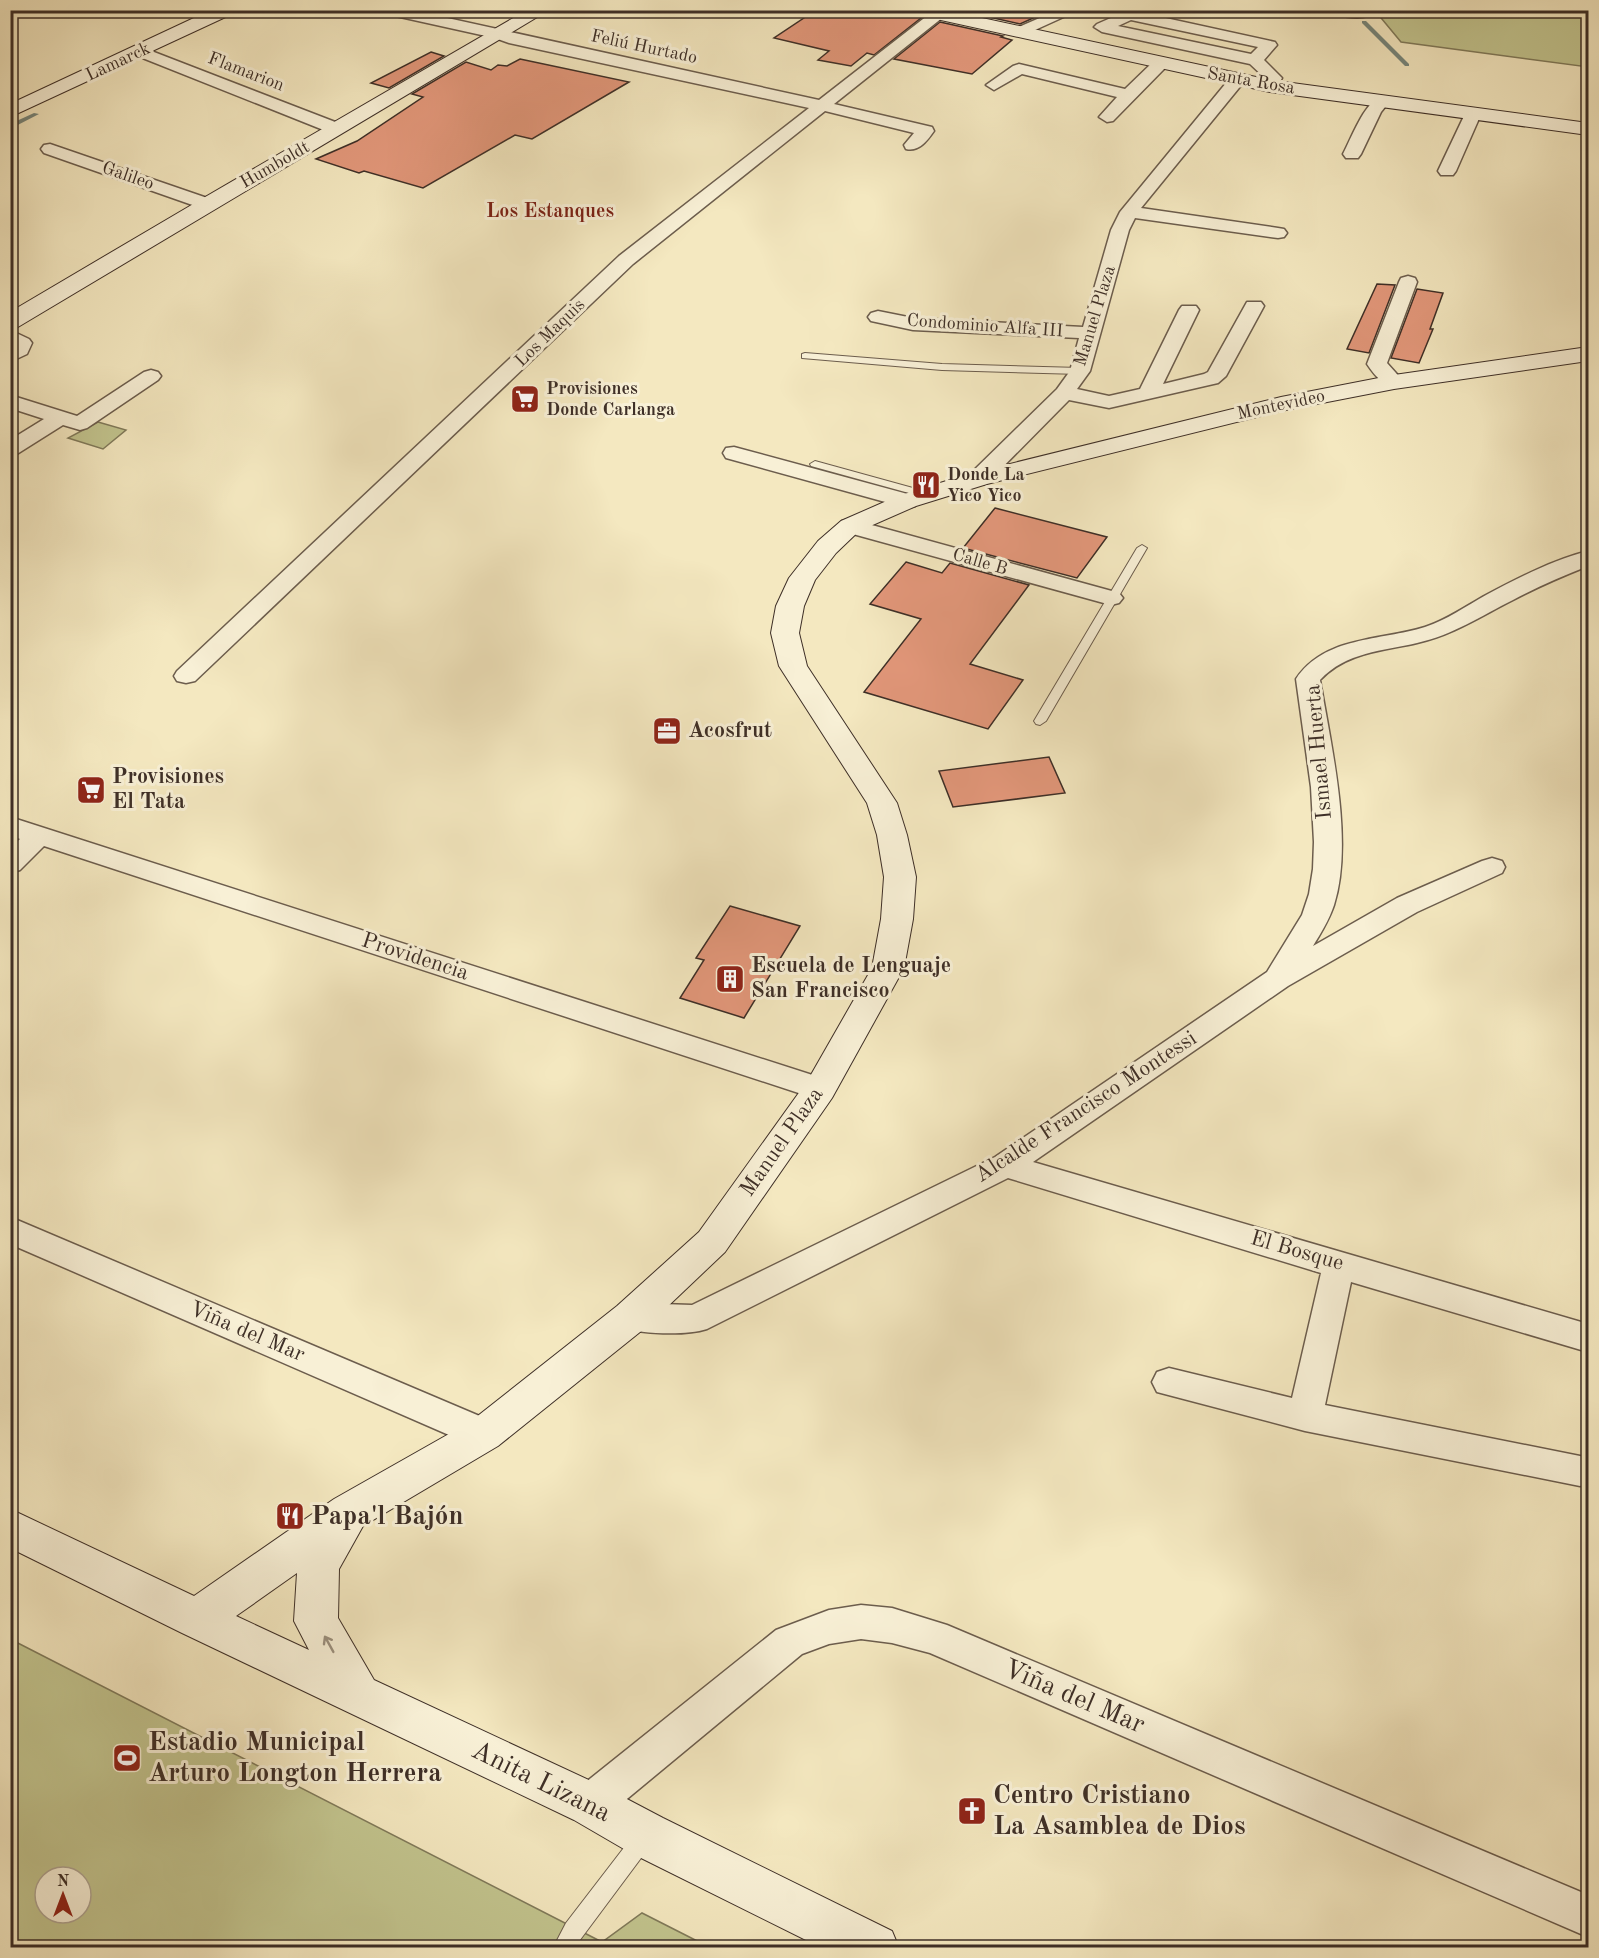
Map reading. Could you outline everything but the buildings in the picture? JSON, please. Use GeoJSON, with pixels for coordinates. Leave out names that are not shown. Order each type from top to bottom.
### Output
{"type":"FeatureCollection","features":[{"type":"Feature","properties":{"kind":"street","name":"Lamarck"},"geometry":{"type":"LineString","coordinates":[[10,111],[141,52],[225,10]]}},
{"type":"Feature","properties":{"kind":"street","name":"Feliú Hurtado"},"geometry":{"type":"LineString","coordinates":[[387,10],[823,106],[926,131],[912,146]]}},
{"type":"Feature","properties":{"kind":"street","name":"Humboldt"},"geometry":{"type":"LineString","coordinates":[[10,322],[207,204],[541,10]]}},
{"type":"Feature","properties":{"kind":"street","name":"Santa Rosa"},"geometry":{"type":"LineString","coordinates":[[918,10],[1270,86],[1588,129]]}},
{"type":"Feature","properties":{"kind":"street"},"geometry":{"type":"LineString","coordinates":[[1019,32],[1072,10]]}},
{"type":"Feature","properties":{"kind":"street"},"geometry":{"type":"LineString","coordinates":[[1335,10],[1363,12]]}},
{"type":"Feature","properties":{"kind":"street","name":"Los Maquis"},"geometry":{"type":"LineString","coordinates":[[186,676],[626,260],[937,15]]}},
{"type":"Feature","properties":{"kind":"street"},"geometry":{"type":"LineString","coordinates":[[1095,30],[1129,15],[1269,45],[1255,60],[1274,78],[1270,86]]}},
{"type":"Feature","properties":{"kind":"street","name":"Flamarion"},"geometry":{"type":"LineString","coordinates":[[141,52],[337,129]]}},
{"type":"Feature","properties":{"kind":"street"},"geometry":{"type":"LineString","coordinates":[[1107,117],[1160,64]]}},
{"type":"Feature","properties":{"kind":"street"},"geometry":{"type":"LineString","coordinates":[[994,85],[1019,69],[1128,95]]}},
{"type":"Feature","properties":{"kind":"street","name":"Manuel Plaza"},"geometry":{"type":"LineString","coordinates":[[197,1619],[349,1512],[484,1434],[631,1317],[712,1242],[820,1089],[888,968],[897,920],[900,877],[892,835],[882,803],[793,666],[785,633],[790,606],[802,578],[827,547],[850,526],[917,498],[978,479],[1064,393],[1080,371],[1120,230],[1129,212],[1237,80]]}},
{"type":"Feature","properties":{"kind":"street"},"geometry":{"type":"LineString","coordinates":[[1352,153],[1380,102]]}},
{"type":"Feature","properties":{"kind":"street"},"geometry":{"type":"LineString","coordinates":[[1447,171],[1473,114]]}},
{"type":"Feature","properties":{"kind":"street","name":"Galileo"},"geometry":{"type":"LineString","coordinates":[[50,149],[207,204]]}},
{"type":"Feature","properties":{"kind":"street"},"geometry":{"type":"LineString","coordinates":[[1129,212],[1278,233]]}},
{"type":"Feature","properties":{"kind":"street"},"geometry":{"type":"LineString","coordinates":[[1394,382],[1377,364],[1408,282]]}},
{"type":"Feature","properties":{"kind":"street"},"geometry":{"type":"LineString","coordinates":[[1064,393],[1109,402],[1216,376],[1254,306]]}},
{"type":"Feature","properties":{"kind":"street"},"geometry":{"type":"LineString","coordinates":[[1148,393],[1190,310]]}},
{"type":"Feature","properties":{"kind":"street","name":"Condominio Alfa III"},"geometry":{"type":"LineString","coordinates":[[878,317],[913,324],[1092,333]]}},
{"type":"Feature","properties":{"kind":"street"},"geometry":{"type":"LineString","coordinates":[[10,336],[21,343],[20,350],[10,356]]}},
{"type":"Feature","properties":{"kind":"street","name":"Montevideo"},"geometry":{"type":"LineString","coordinates":[[978,479],[1281,404],[1394,382],[1588,354]]}},
{"type":"Feature","properties":{"kind":"street"},"geometry":{"type":"LineString","coordinates":[[10,450],[70,421],[151,376]]}},
{"type":"Feature","properties":{"kind":"street"},"geometry":{"type":"LineString","coordinates":[[10,401],[70,421]]}},
{"type":"Feature","properties":{"kind":"street"},"geometry":{"type":"LineString","coordinates":[[734,453],[917,498]]}},
{"type":"Feature","properties":{"kind":"street","name":"Calle B"},"geometry":{"type":"LineString","coordinates":[[850,526],[1111,598]]}},
{"type":"Feature","properties":{"kind":"street","name":"Ismael Huerta"},"geometry":{"type":"LineString","coordinates":[[1278,979],[1306,933],[1323,895],[1327,840],[1323,785],[1308,679],[1317,666],[1336,655],[1430,633],[1458,623],[1490,602],[1530,582],[1588,558]]}},
{"type":"Feature","properties":{"kind":"street","name":"Providencia"},"geometry":{"type":"LineString","coordinates":[[10,826],[820,1089]]}},
{"type":"Feature","properties":{"kind":"street"},"geometry":{"type":"LineString","coordinates":[[10,864],[40,835]]}},
{"type":"Feature","properties":{"kind":"street","name":"Alcalde Francisco Montessi"},"geometry":{"type":"LineString","coordinates":[[631,1317],[695,1319],[1006,1165],[1278,979],[1407,905],[1492,867]]}},
{"type":"Feature","properties":{"kind":"street","name":"El Bosque"},"geometry":{"type":"LineString","coordinates":[[1006,1165],[1043,1178],[1339,1263],[1588,1338]]}},
{"type":"Feature","properties":{"kind":"street","name":"Viña del Mar"},"geometry":{"type":"LineString","coordinates":[[10,1230],[484,1434]]}},
{"type":"Feature","properties":{"kind":"street"},"geometry":{"type":"LineString","coordinates":[[1305,1416],[1339,1263]]}},
{"type":"Feature","properties":{"kind":"street"},"geometry":{"type":"LineString","coordinates":[[1169,1382],[1305,1416],[1580,1471]]}},
{"type":"Feature","properties":{"kind":"street"},"geometry":{"type":"LineString","coordinates":[[349,1512],[318,1567],[316,1621],[358,1695]]}},
{"type":"Feature","properties":{"kind":"street","name":"Anita Lizana"},"geometry":{"type":"LineString","coordinates":[[10,1527],[197,1619],[590,1804],[646,1835],[875,1947]]}},
{"type":"Feature","properties":{"kind":"street","name":"Viña del Mar"},"geometry":{"type":"LineString","coordinates":[[590,1804],[789,1642],[824,1627],[855,1620],[886,1622],[934,1637],[1588,1916]]}},
{"type":"Feature","properties":{"kind":"lane"},"geometry":{"type":"LineString","coordinates":[[805,356],[879,364],[1080,371]]}},
{"type":"Feature","properties":{"kind":"lane"},"geometry":{"type":"LineString","coordinates":[[815,464],[917,498]]}},
{"type":"Feature","properties":{"kind":"lane"},"geometry":{"type":"LineString","coordinates":[[1040,721],[1142,548]]}},
{"type":"Feature","properties":{"kind":"lane"},"geometry":{"type":"LineString","coordinates":[[563,1947],[573,1930],[646,1835]]}},
{"type":"Feature","properties":{"kind":"green space"},"geometry":{"type":"Polygon","coordinates":[[[1378,10],[1588,11],[1588,67],[1401,42],[1377,13],[1378,10]]]}},
{"type":"Feature","properties":{"kind":"green space"},"geometry":{"type":"Polygon","coordinates":[[[98,422],[126,430],[103,449],[68,438],[98,422]]]}},
{"type":"Feature","properties":{"kind":"green space","name":"Estadio Municipal Arturo Longton Herrera"},"geometry":{"type":"Polygon","coordinates":[[[10,1639],[602,1942],[642,1913],[709,1947],[11,1947],[10,1639]]]}},
{"type":"Feature","properties":{"kind":"waterway"},"geometry":{"type":"LineString","coordinates":[[1364,22],[1407,65]]}},
{"type":"Feature","properties":{"kind":"waterway"},"geometry":{"type":"LineString","coordinates":[[10,127],[36,114]]}},
{"type":"Feature","properties":{"kind":"place","name":"Provisiones Donde Carlanga"},"geometry":{"type":"Point","coordinates":[525,399]}},
{"type":"Feature","properties":{"kind":"place","name":"Donde La Yico Yico"},"geometry":{"type":"Point","coordinates":[926,485]}},
{"type":"Feature","properties":{"kind":"place","name":"Acosfrut"},"geometry":{"type":"Point","coordinates":[667,731]}},
{"type":"Feature","properties":{"kind":"place","name":"Provisiones El Tata"},"geometry":{"type":"Point","coordinates":[91,790]}},
{"type":"Feature","properties":{"kind":"place","name":"Escuela de Lenguaje San Francisco"},"geometry":{"type":"Point","coordinates":[730,979]}},
{"type":"Feature","properties":{"kind":"place","name":"Papa'l Bajón"},"geometry":{"type":"Point","coordinates":[290,1516]}},
{"type":"Feature","properties":{"kind":"place","name":"Estadio Municipal Arturo Longton Herrera"},"geometry":{"type":"Point","coordinates":[127,1758]}},
{"type":"Feature","properties":{"kind":"place","name":"Centro Cristiano La Asamblea de Dios"},"geometry":{"type":"Point","coordinates":[972,1811]}},
{"type":"Feature","properties":{"kind":"district","name":"Los Estanques"},"geometry":{"type":"Point","coordinates":[550,212]}}]}
